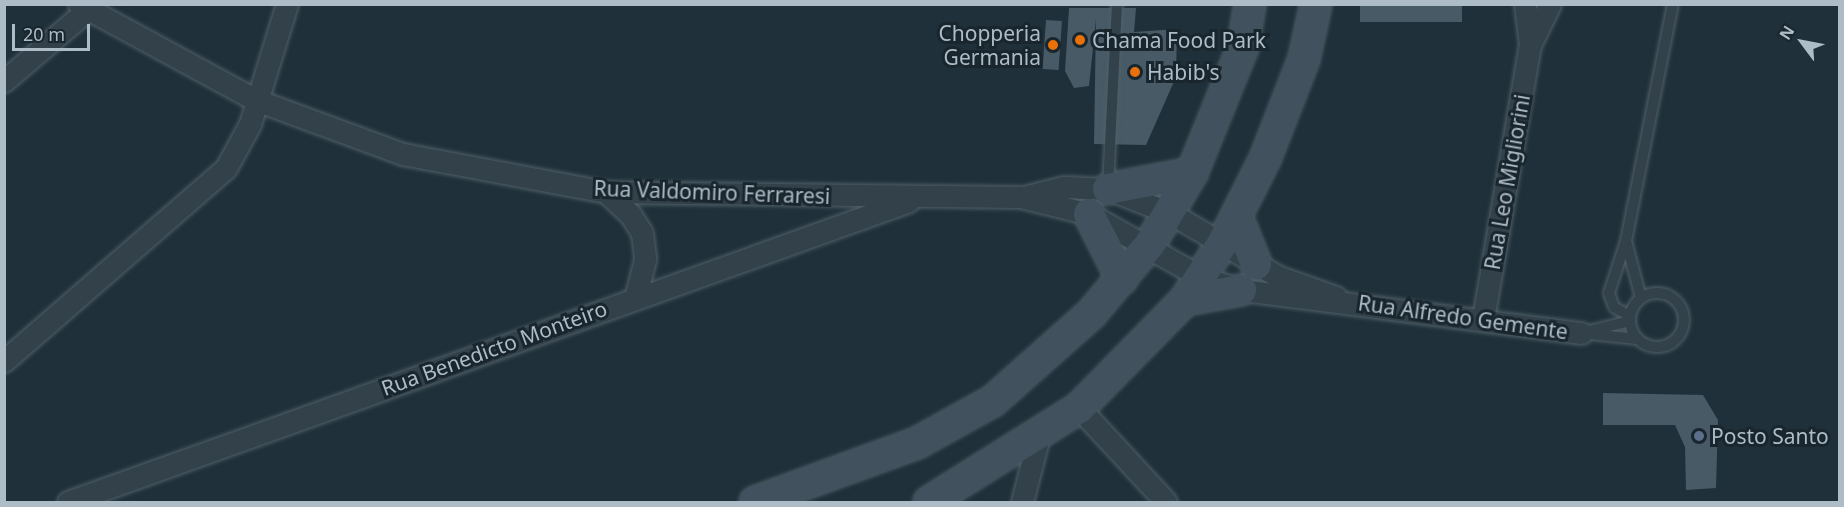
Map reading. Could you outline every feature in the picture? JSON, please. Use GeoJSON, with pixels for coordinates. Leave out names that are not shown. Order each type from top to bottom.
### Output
{"type":"FeatureCollection","features":[{"type":"Feature","properties":{"kind":"street"},"geometry":{"type":"LineString","coordinates":[[4,360],[226,168],[240,149],[287,4]]}},
{"type":"Feature","properties":{"kind":"street"},"geometry":{"type":"LineString","coordinates":[[755,502],[916,443],[993,401],[1045,360],[1122,279],[1150,244],[1170,213],[1192,173],[1243,47],[1250,4]]}},
{"type":"Feature","properties":{"kind":"street"},"geometry":{"type":"LineString","coordinates":[[946,500],[1079,408],[1193,288],[1237,217],[1288,106],[1316,4]]}},
{"type":"Feature","properties":{"kind":"street","name":"Rua Leo Migliorini"},"geometry":{"type":"LineString","coordinates":[[1525,4],[1530,45]]}},
{"type":"Feature","properties":{"kind":"street","name":"Rua Leo Migliorini"},"geometry":{"type":"LineString","coordinates":[[1483,319],[1530,45],[1550,4]]}},
{"type":"Feature","properties":{"kind":"street"},"geometry":{"type":"LineString","coordinates":[[4,81],[83,8]]}},
{"type":"Feature","properties":{"kind":"street","name":"Rua Valdomiro Ferraresi"},"geometry":{"type":"LineString","coordinates":[[83,8],[256,100],[403,154],[606,192],[1022,197],[1089,214],[1150,244],[1193,288]]}},
{"type":"Feature","properties":{"kind":"street"},"geometry":{"type":"LineString","coordinates":[[1108,189],[1192,173]]}},
{"type":"Feature","properties":{"kind":"street","name":"Rua Valdomiro Ferraresi"},"geometry":{"type":"LineString","coordinates":[[1022,197],[1064,187],[1108,189],[1170,213],[1222,244]]}},
{"type":"Feature","properties":{"kind":"street"},"geometry":{"type":"LineString","coordinates":[[606,192],[630,214],[642,233],[645,259],[636,296]]}},
{"type":"Feature","properties":{"kind":"street","name":"Rua Benedicto Monteiro"},"geometry":{"type":"LineString","coordinates":[[68,502],[636,296],[922,196]]}},
{"type":"Feature","properties":{"kind":"street"},"geometry":{"type":"LineString","coordinates":[[1089,214],[1122,279]]}},
{"type":"Feature","properties":{"kind":"street"},"geometry":{"type":"LineString","coordinates":[[1237,217],[1256,264]]}},
{"type":"Feature","properties":{"kind":"street","name":"Rua Alfredo Gemente"},"geometry":{"type":"LineString","coordinates":[[1222,244],[1256,264],[1344,300]]}},
{"type":"Feature","properties":{"kind":"street"},"geometry":{"type":"LineString","coordinates":[[1193,288],[1240,290]]}},
{"type":"Feature","properties":{"kind":"street","name":"Rua Alfredo Gemente"},"geometry":{"type":"LineString","coordinates":[[1240,290],[1308,302],[1344,300],[1581,333]]}},
{"type":"Feature","properties":{"kind":"street"},"geometry":{"type":"LineString","coordinates":[[1079,408],[1166,502]]}},
{"type":"Feature","properties":{"kind":"street"},"geometry":{"type":"LineString","coordinates":[[1022,502],[1039,436]]}},
{"type":"Feature","properties":{"kind":"lane"},"geometry":{"type":"LineString","coordinates":[[1108,189],[1117,4]]}},
{"type":"Feature","properties":{"kind":"lane"},"geometry":{"type":"LineString","coordinates":[[1638,339],[1630,319],[1614,307],[1609,293],[1626,241],[1673,4]]}},
{"type":"Feature","properties":{"kind":"lane"},"geometry":{"type":"LineString","coordinates":[[1626,241],[1641,298]]}},
{"type":"Feature","properties":{"kind":"lane"},"geometry":{"type":"LineString","coordinates":[[1651,293],[1673,297],[1685,322],[1681,334],[1663,346],[1638,339],[1581,333],[1630,319],[1641,298],[1651,293]]}},
{"type":"Feature","properties":{"kind":"building"},"geometry":{"type":"Polygon","coordinates":[[[1360,4],[1462,4],[1462,22],[1360,22],[1360,4]]]}},
{"type":"Feature","properties":{"kind":"building","name":"Habib's"},"geometry":{"type":"Polygon","coordinates":[[[1069,8],[1136,8],[1134,32],[1177,29],[1176,77],[1146,145],[1094,144],[1096,19],[1089,86],[1074,88],[1065,71],[1069,8]]]}},
{"type":"Feature","properties":{"kind":"building","name":"Chopperia Germania"},"geometry":{"type":"Polygon","coordinates":[[[1046,20],[1062,21],[1059,70],[1043,69],[1046,20]]]}},
{"type":"Feature","properties":{"kind":"building","name":"Posto Santo"},"geometry":{"type":"Polygon","coordinates":[[[1603,393],[1703,395],[1718,420],[1716,488],[1686,490],[1685,447],[1675,425],[1603,425],[1603,393]]]}},
{"type":"Feature","properties":{"kind":"place","name":"Chama Food Park"},"geometry":{"type":"Point","coordinates":[1080,40]}},
{"type":"Feature","properties":{"kind":"place","name":"Chopperia Germania"},"geometry":{"type":"Point","coordinates":[1053,45]}},
{"type":"Feature","properties":{"kind":"place","name":"Habib's"},"geometry":{"type":"Point","coordinates":[1135,72]}},
{"type":"Feature","properties":{"kind":"place","name":"Posto Santo"},"geometry":{"type":"Point","coordinates":[1699,436]}}]}
